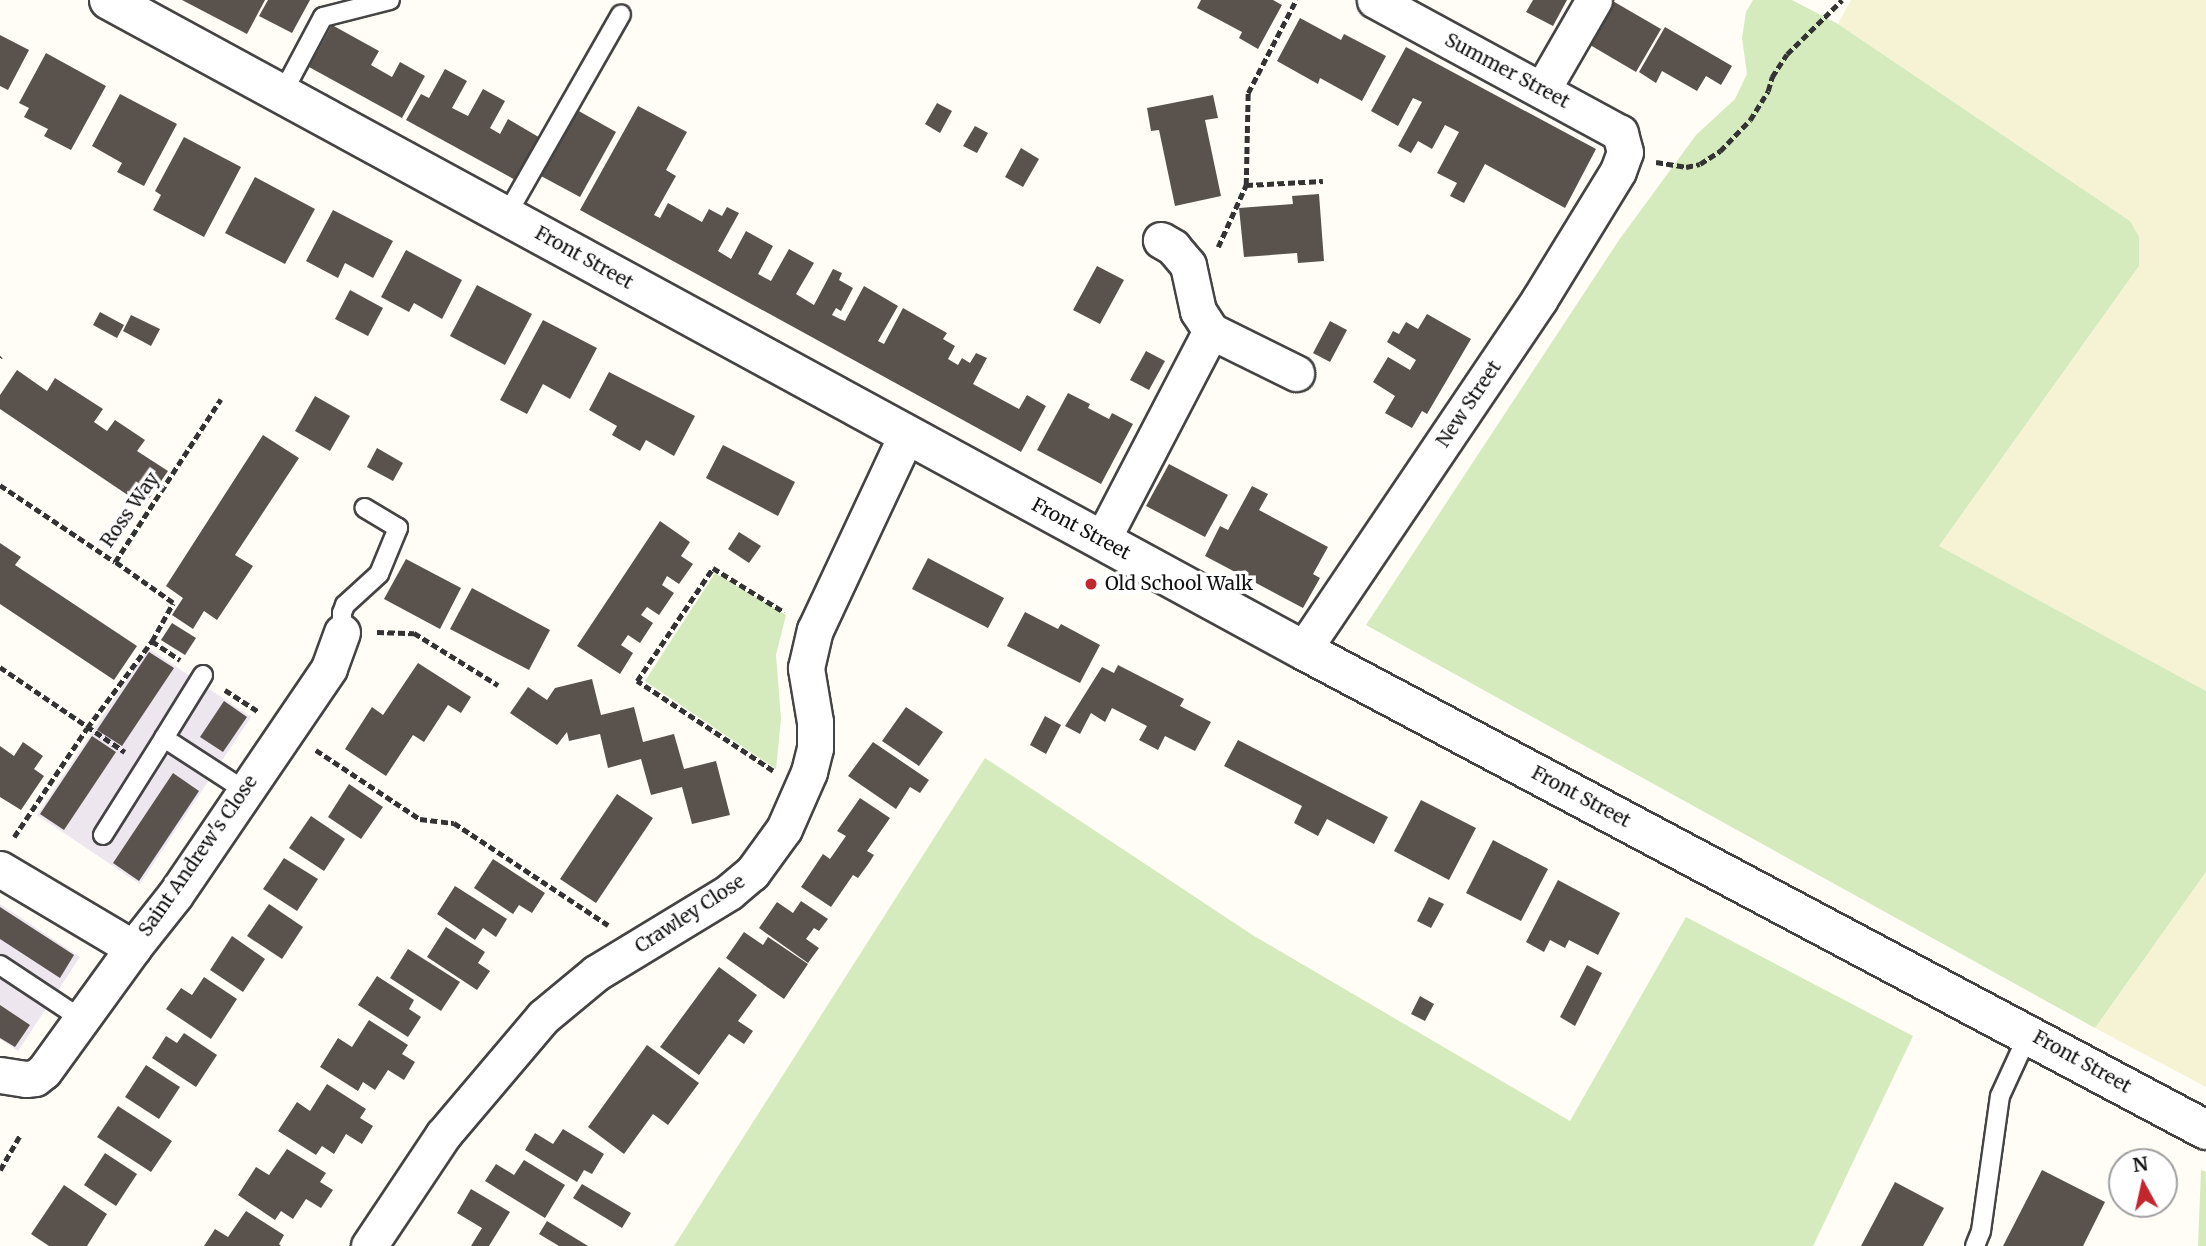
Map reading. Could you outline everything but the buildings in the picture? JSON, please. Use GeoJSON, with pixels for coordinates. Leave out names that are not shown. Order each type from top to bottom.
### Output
{"type":"FeatureCollection","features":[{"type":"Feature","properties":{"kind":"street","name":"Front Street"},"geometry":{"type":"LineString","coordinates":[[109,0],[1303,650],[2029,1033],[2206,1130]]}},
{"type":"Feature","properties":{"kind":"street","name":"Summer Street"},"geometry":{"type":"LineString","coordinates":[[1375,0],[1620,133],[1625,152]]}},
{"type":"Feature","properties":{"kind":"street"},"geometry":{"type":"LineString","coordinates":[[1542,90],[1594,0]]}},
{"type":"Feature","properties":{"kind":"street","name":"New Street"},"geometry":{"type":"LineString","coordinates":[[1303,650],[1539,300],[1618,171],[1625,152]]}},
{"type":"Feature","properties":{"kind":"street"},"geometry":{"type":"LineString","coordinates":[[1161,240],[1182,256],[1192,280],[1198,311],[1211,331],[1296,373]]}},
{"type":"Feature","properties":{"kind":"street"},"geometry":{"type":"LineString","coordinates":[[1102,540],[1211,331]]}},
{"type":"Feature","properties":{"kind":"street","name":"Crawley Close"},"geometry":{"type":"LineString","coordinates":[[369,1246],[443,1135],[543,1017],[596,973],[729,892],[752,873],[784,829],[802,791],[815,748],[815,722],[806,668],[814,630],[907,434]]}},
{"type":"Feature","properties":{"kind":"street","name":"Saint Andrew's Close"},"geometry":{"type":"LineString","coordinates":[[4,858],[133,948],[175,895],[329,668],[342,632]]}},
{"type":"Feature","properties":{"kind":"street"},"geometry":{"type":"LineString","coordinates":[[0,1075],[35,1078],[52,1062],[133,948]]}},
{"type":"Feature","properties":{"kind":"lane"},"geometry":{"type":"LineString","coordinates":[[282,94],[323,18],[390,0]]}},
{"type":"Feature","properties":{"kind":"lane"},"geometry":{"type":"LineString","coordinates":[[506,216],[621,14]]}},
{"type":"Feature","properties":{"kind":"lane"},"geometry":{"type":"LineString","coordinates":[[342,632],[345,605],[379,574],[398,528],[365,508]]}},
{"type":"Feature","properties":{"kind":"lane"},"geometry":{"type":"LineString","coordinates":[[103,835],[203,675]]}},
{"type":"Feature","properties":{"kind":"lane"},"geometry":{"type":"LineString","coordinates":[[164,737],[244,790]]}},
{"type":"Feature","properties":{"kind":"lane"},"geometry":{"type":"LineString","coordinates":[[0,965],[83,1020]]}},
{"type":"Feature","properties":{"kind":"lane"},"geometry":{"type":"LineString","coordinates":[[1975,1246],[1981,1231],[2000,1096],[2029,1033]]}},
{"type":"Feature","properties":{"kind":"path"},"geometry":{"type":"LineString","coordinates":[[1192,280],[1213,258],[1246,185],[1248,93],[1296,0]]}},
{"type":"Feature","properties":{"kind":"path"},"geometry":{"type":"LineString","coordinates":[[1625,152],[1673,167],[1700,164],[1720,151],[1750,120],[1787,54],[1842,0]]}},
{"type":"Feature","properties":{"kind":"path"},"geometry":{"type":"LineString","coordinates":[[1246,185],[1323,181]]}},
{"type":"Feature","properties":{"kind":"path","name":"Ross Way"},"geometry":{"type":"LineString","coordinates":[[0,485],[115,562],[221,399]]}},
{"type":"Feature","properties":{"kind":"path"},"geometry":{"type":"LineString","coordinates":[[4,858],[87,728],[152,640],[173,603],[115,562]]}},
{"type":"Feature","properties":{"kind":"path"},"geometry":{"type":"LineString","coordinates":[[802,791],[637,681],[713,568],[814,630]]}},
{"type":"Feature","properties":{"kind":"path"},"geometry":{"type":"LineString","coordinates":[[342,632],[414,633],[498,685]]}},
{"type":"Feature","properties":{"kind":"path"},"geometry":{"type":"LineString","coordinates":[[152,640],[420,819],[454,823],[641,947]]}},
{"type":"Feature","properties":{"kind":"path"},"geometry":{"type":"LineString","coordinates":[[0,667],[146,766]]}},
{"type":"Feature","properties":{"kind":"path"},"geometry":{"type":"LineString","coordinates":[[0,1170],[20,1136]]}},
{"type":"Feature","properties":{"kind":"shaded area"},"geometry":{"type":"Polygon","coordinates":[[[1851,0],[2206,0],[2206,691],[1939,546],[2139,266],[2130,221],[1838,24],[1851,0]]]}},
{"type":"Feature","properties":{"kind":"shaded area"},"geometry":{"type":"Polygon","coordinates":[[[148,648],[251,717],[140,884],[37,815],[148,648]]]}},
{"type":"Feature","properties":{"kind":"shaded area"},"geometry":{"type":"Polygon","coordinates":[[[2206,872],[2206,1087],[2095,1028],[2206,872]]]}},
{"type":"Feature","properties":{"kind":"shaded area"},"geometry":{"type":"Polygon","coordinates":[[[0,904],[80,957],[18,1051],[0,1039],[0,904]]]}},
{"type":"Feature","properties":{"kind":"green space"},"geometry":{"type":"Polygon","coordinates":[[[1753,0],[1792,0],[1838,24],[2130,221],[2139,237],[2139,266],[1939,546],[2206,691],[2206,872],[2095,1028],[1366,625],[1619,240],[1696,135],[1735,99],[1747,74],[1742,38],[1746,12],[1753,0]]]}},
{"type":"Feature","properties":{"kind":"green space"},"geometry":{"type":"Polygon","coordinates":[[[715,573],[786,615],[776,655],[781,719],[776,769],[645,681],[715,573]]]}},
{"type":"Feature","properties":{"kind":"green space"},"geometry":{"type":"Polygon","coordinates":[[[985,758],[1254,936],[1570,1121],[1686,917],[1913,1036],[1813,1246],[674,1246],[985,758]]]}},
{"type":"Feature","properties":{"kind":"green space"},"geometry":{"type":"Polygon","coordinates":[[[2201,1170],[2206,1172],[2206,1246],[2198,1246],[2201,1170]]]}},
{"type":"Feature","properties":{"kind":"place","name":"Old School Walk"},"geometry":{"type":"Point","coordinates":[1091,584]}}]}
